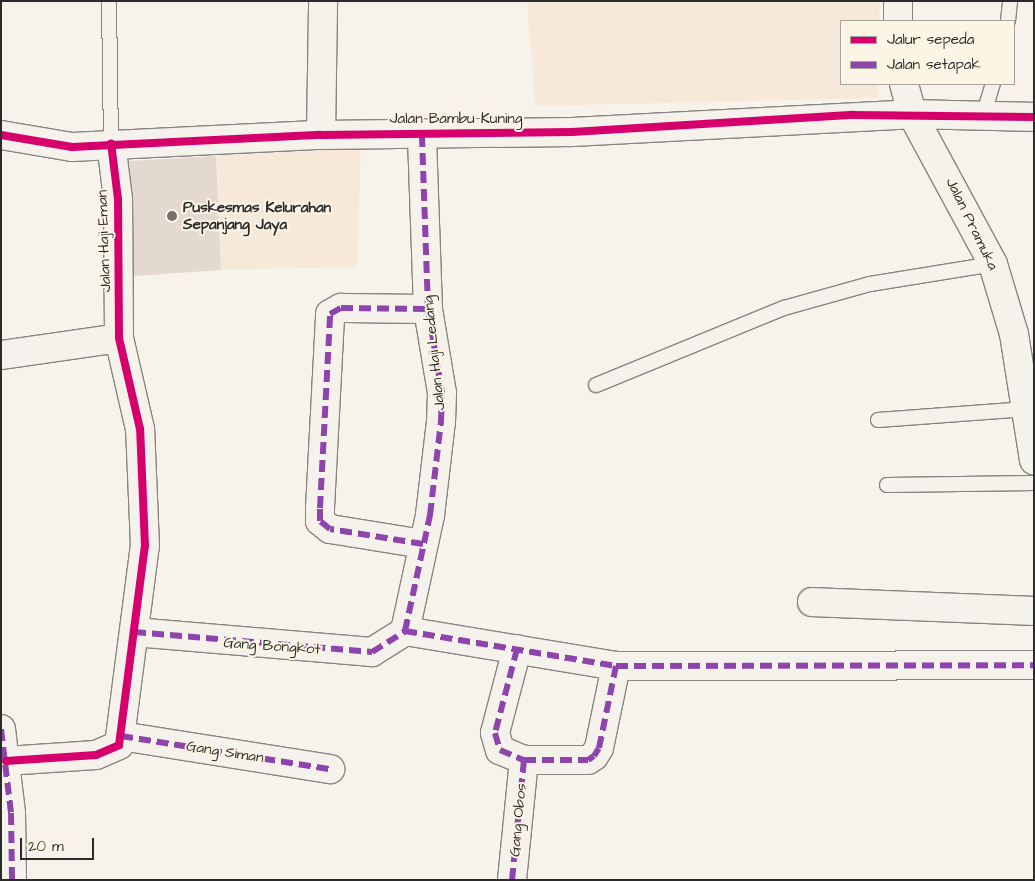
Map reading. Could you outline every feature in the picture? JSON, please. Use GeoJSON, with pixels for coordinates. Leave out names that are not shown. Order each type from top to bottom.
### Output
{"type":"FeatureCollection","features":[{"type":"Feature","properties":{"kind":"street"},"geometry":{"type":"LineString","coordinates":[[321,135],[323,1]]}},
{"type":"Feature","properties":{"kind":"street"},"geometry":{"type":"LineString","coordinates":[[898,1],[898,20]]}},
{"type":"Feature","properties":{"kind":"street","name":"Jalan Pramuka"},"geometry":{"type":"LineString","coordinates":[[904,85],[912,114],[993,264],[1014,334],[1028,409],[1034,460]]}},
{"type":"Feature","properties":{"kind":"street","name":"Jalan Bambu Kuning"},"geometry":{"type":"LineString","coordinates":[[1,135],[52,146],[321,135],[572,132],[912,114],[1034,117]]}},
{"type":"Feature","properties":{"kind":"street","name":"Jalan Haji Ledang"},"geometry":{"type":"LineString","coordinates":[[405,631],[435,476],[442,393],[428,309],[422,133]]}},
{"type":"Feature","properties":{"kind":"street","name":"Jalan Haji Eman"},"geometry":{"type":"LineString","coordinates":[[111,144],[118,199],[119,338],[140,429],[145,546],[120,736]]}},
{"type":"Feature","properties":{"kind":"street"},"geometry":{"type":"LineString","coordinates":[[422,544],[330,529],[320,521],[320,508],[330,314],[341,308],[428,309]]}},
{"type":"Feature","properties":{"kind":"street"},"geometry":{"type":"LineString","coordinates":[[1,355],[119,338]]}},
{"type":"Feature","properties":{"kind":"street"},"geometry":{"type":"LineString","coordinates":[[812,602],[1034,611]]}},
{"type":"Feature","properties":{"kind":"street"},"geometry":{"type":"LineString","coordinates":[[405,631],[616,666],[1034,665]]}},
{"type":"Feature","properties":{"kind":"street","name":"Gang Bongkot"},"geometry":{"type":"LineString","coordinates":[[134,632],[372,652],[405,631]]}},
{"type":"Feature","properties":{"kind":"street"},"geometry":{"type":"LineString","coordinates":[[517,649],[495,733],[500,750],[524,760],[588,760],[594,756],[600,748],[616,666]]}},
{"type":"Feature","properties":{"kind":"street"},"geometry":{"type":"LineString","coordinates":[[12,880],[3,743],[96,756],[113,750],[120,736]]}},
{"type":"Feature","properties":{"kind":"street","name":"Gang Siman"},"geometry":{"type":"LineString","coordinates":[[120,736],[330,769]]}},
{"type":"Feature","properties":{"kind":"street","name":"Gang Obos"},"geometry":{"type":"LineString","coordinates":[[512,880],[524,760]]}},
{"type":"Feature","properties":{"kind":"lane"},"geometry":{"type":"LineString","coordinates":[[109,1],[111,144]]}},
{"type":"Feature","properties":{"kind":"lane"},"geometry":{"type":"LineString","coordinates":[[1008,20],[1010,1]]}},
{"type":"Feature","properties":{"kind":"lane"},"geometry":{"type":"LineString","coordinates":[[983,116],[993,85]]}},
{"type":"Feature","properties":{"kind":"lane"},"geometry":{"type":"LineString","coordinates":[[596,385],[784,308],[870,284],[993,264]]}},
{"type":"Feature","properties":{"kind":"lane"},"geometry":{"type":"LineString","coordinates":[[878,420],[1028,409]]}},
{"type":"Feature","properties":{"kind":"lane"},"geometry":{"type":"LineString","coordinates":[[886,485],[1034,483]]}},
{"type":"Feature","properties":{"kind":"shaded area"},"geometry":{"type":"Polygon","coordinates":[[[527,1],[880,1],[879,20],[840,20],[840,85],[878,85],[878,98],[535,106],[527,1]]]}},
{"type":"Feature","properties":{"kind":"shaded area"},"geometry":{"type":"Polygon","coordinates":[[[361,140],[357,267],[221,270],[216,149],[361,140]]]}},
{"type":"Feature","properties":{"kind":"building","name":"Puskesmas Kelurahan Sepanjang Jaya"},"geometry":{"type":"Polygon","coordinates":[[[216,156],[221,270],[134,276],[129,161],[216,156]]]}},
{"type":"Feature","properties":{"kind":"marked path"},"geometry":{"type":"LineString","coordinates":[[405,631],[430,515],[441,422],[442,393],[428,309],[422,133]]}},
{"type":"Feature","properties":{"kind":"marked path"},"geometry":{"type":"LineString","coordinates":[[423,544],[330,529],[320,521],[320,508],[330,314],[341,308],[428,309]]}},
{"type":"Feature","properties":{"kind":"marked path"},"geometry":{"type":"LineString","coordinates":[[405,631],[616,666],[1034,665]]}},
{"type":"Feature","properties":{"kind":"marked path"},"geometry":{"type":"LineString","coordinates":[[134,632],[372,652],[405,631]]}},
{"type":"Feature","properties":{"kind":"marked path"},"geometry":{"type":"LineString","coordinates":[[517,649],[495,733],[500,750],[524,760],[588,760],[594,756],[599,748],[616,666]]}},
{"type":"Feature","properties":{"kind":"marked path"},"geometry":{"type":"LineString","coordinates":[[1,729],[11,813],[12,880]]}},
{"type":"Feature","properties":{"kind":"marked path"},"geometry":{"type":"LineString","coordinates":[[121,736],[330,769]]}},
{"type":"Feature","properties":{"kind":"marked path"},"geometry":{"type":"LineString","coordinates":[[512,880],[524,760]]}},
{"type":"Feature","properties":{"kind":"cycle path"},"geometry":{"type":"LineString","coordinates":[[1,135],[72,147],[321,135],[572,132],[853,115],[1034,117]]}},
{"type":"Feature","properties":{"kind":"cycle path"},"geometry":{"type":"LineString","coordinates":[[6,761],[96,755],[119,745],[145,546],[140,429],[119,338],[118,199],[111,143]]}},
{"type":"Feature","properties":{"kind":"place","name":"Puskesmas Kelurahan Sepanjang Jaya"},"geometry":{"type":"Point","coordinates":[172,216]}}]}
